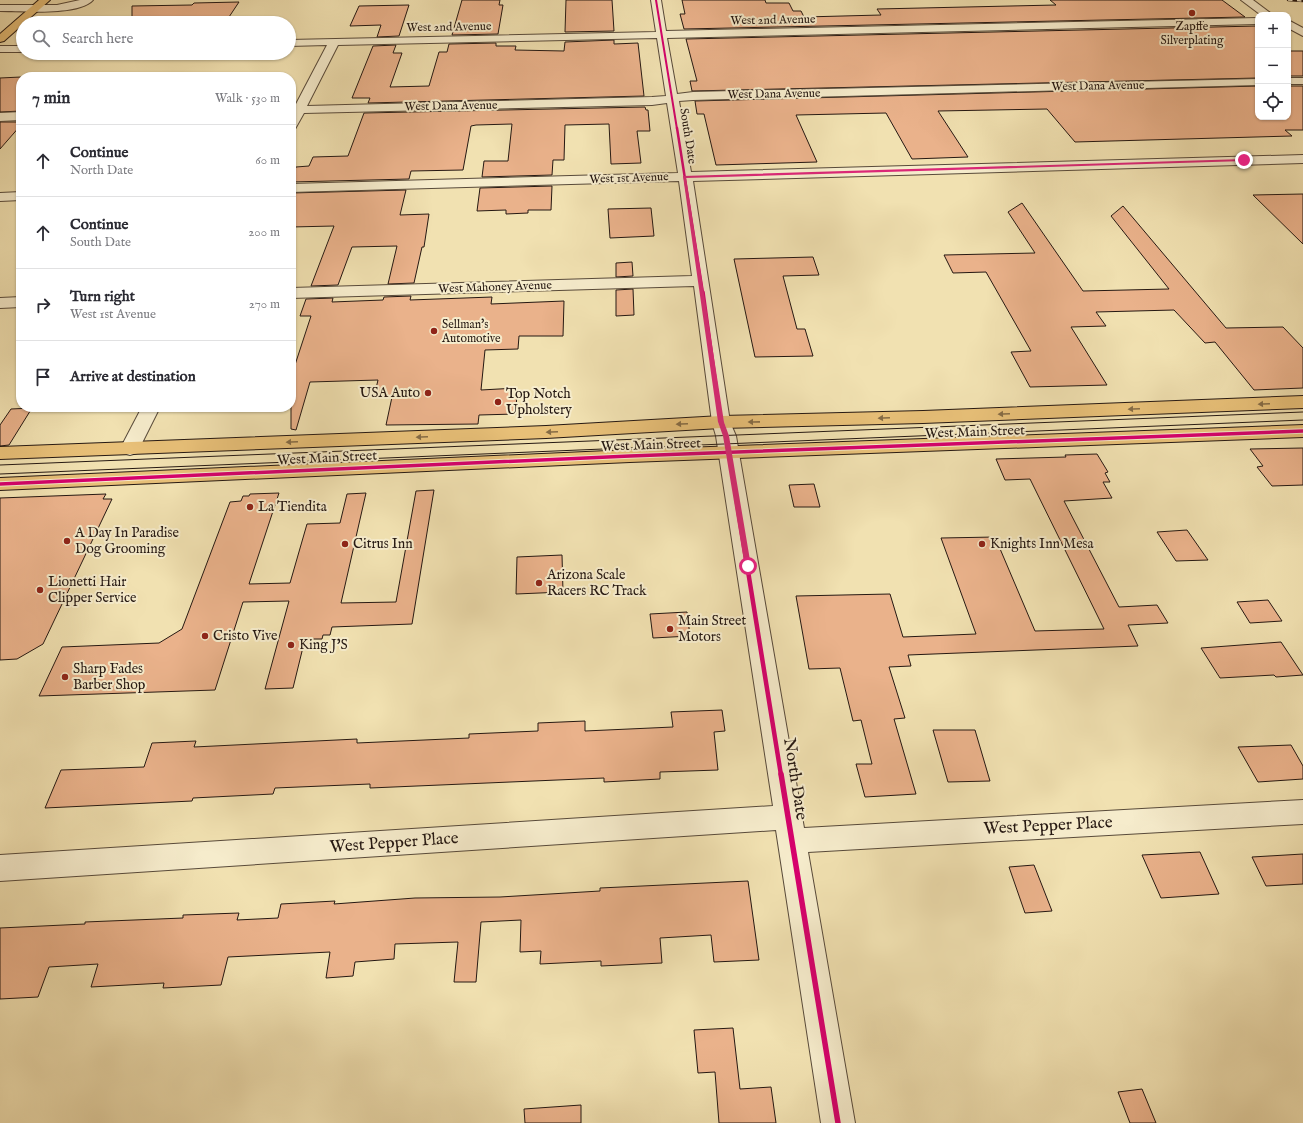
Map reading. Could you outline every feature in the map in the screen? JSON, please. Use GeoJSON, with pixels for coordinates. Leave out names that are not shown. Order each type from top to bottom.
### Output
{"type":"FeatureCollection","features":[{"type":"Feature","properties":{"kind":"main road"},"geometry":{"type":"LineString","coordinates":[[20,16],[29,5],[45,0]]}},
{"type":"Feature","properties":{"kind":"main road"},"geometry":{"type":"LineString","coordinates":[[0,20],[14,8]]}},
{"type":"Feature","properties":{"kind":"main road"},"geometry":{"type":"LineString","coordinates":[[0,39],[16,20]]}},
{"type":"Feature","properties":{"kind":"main road","name":"West Main Street"},"geometry":{"type":"LineString","coordinates":[[0,484],[725,438],[916,417],[1303,402]]}},
{"type":"Feature","properties":{"kind":"main road","name":"West Main Street"},"geometry":{"type":"LineString","coordinates":[[0,453],[546,432],[725,438],[1303,431]]}},
{"type":"Feature","properties":{"kind":"street"},"geometry":{"type":"LineString","coordinates":[[0,8],[14,8],[29,5],[65,7],[88,0]]}},
{"type":"Feature","properties":{"kind":"street","name":"South Date"},"geometry":{"type":"LineString","coordinates":[[656,0],[725,438]]}},
{"type":"Feature","properties":{"kind":"street"},"geometry":{"type":"LineString","coordinates":[[1246,0],[1264,12]]}},
{"type":"Feature","properties":{"kind":"street"},"geometry":{"type":"LineString","coordinates":[[1262,0],[1278,11]]}},
{"type":"Feature","properties":{"kind":"street","name":"West 2nd Avenue"},"geometry":{"type":"LineString","coordinates":[[296,43],[1255,21]]}},
{"type":"Feature","properties":{"kind":"street"},"geometry":{"type":"LineString","coordinates":[[1291,25],[1303,33]]}},
{"type":"Feature","properties":{"kind":"street"},"geometry":{"type":"LineString","coordinates":[[296,108],[334,42]]}},
{"type":"Feature","properties":{"kind":"street"},"geometry":{"type":"LineString","coordinates":[[0,49],[16,49]]}},
{"type":"Feature","properties":{"kind":"street"},"geometry":{"type":"LineString","coordinates":[[1291,82],[1303,81]]}},
{"type":"Feature","properties":{"kind":"street","name":"West Dana Avenue"},"geometry":{"type":"LineString","coordinates":[[296,110],[652,101],[693,96],[1255,82]]}},
{"type":"Feature","properties":{"kind":"street"},"geometry":{"type":"LineString","coordinates":[[0,117],[16,116]]}},
{"type":"Feature","properties":{"kind":"street","name":"West 1st Avenue"},"geometry":{"type":"LineString","coordinates":[[296,188],[1303,158]]}},
{"type":"Feature","properties":{"kind":"street"},"geometry":{"type":"LineString","coordinates":[[0,197],[16,196]]}},
{"type":"Feature","properties":{"kind":"street","name":"West Mahoney Avenue"},"geometry":{"type":"LineString","coordinates":[[296,293],[700,281]]}},
{"type":"Feature","properties":{"kind":"street"},"geometry":{"type":"LineString","coordinates":[[0,303],[16,302]]}},
{"type":"Feature","properties":{"kind":"street"},"geometry":{"type":"LineString","coordinates":[[130,449],[148,412]]}},
{"type":"Feature","properties":{"kind":"street","name":"North Date"},"geometry":{"type":"LineString","coordinates":[[725,438],[838,1123]]}},
{"type":"Feature","properties":{"kind":"street","name":"West Pepper Place"},"geometry":{"type":"LineString","coordinates":[[0,868],[790,829],[1303,812]]}},
{"type":"Feature","properties":{"kind":"building"},"geometry":{"type":"Polygon","coordinates":[[[462,0],[500,0],[499,5],[503,5],[498,34],[452,35],[462,0]]]}},
{"type":"Feature","properties":{"kind":"building"},"geometry":{"type":"Polygon","coordinates":[[[566,0],[612,0],[614,31],[565,32],[566,0]]]}},
{"type":"Feature","properties":{"kind":"building"},"geometry":{"type":"Polygon","coordinates":[[[682,0],[765,0],[766,3],[789,3],[793,11],[801,11],[804,17],[881,15],[877,9],[1056,5],[1050,0],[1222,0],[1245,17],[684,29],[680,14],[685,14],[682,0]]]}},
{"type":"Feature","properties":{"kind":"building"},"geometry":{"type":"Polygon","coordinates":[[[239,2],[230,16],[132,16],[132,6],[192,5],[194,3],[239,2]]]}},
{"type":"Feature","properties":{"kind":"building"},"geometry":{"type":"Polygon","coordinates":[[[409,5],[399,36],[377,37],[381,25],[350,26],[359,6],[409,5]]]}},
{"type":"Feature","properties":{"kind":"building"},"geometry":{"type":"Polygon","coordinates":[[[1255,26],[1255,78],[692,91],[690,81],[697,81],[686,39],[1255,26]]]}},
{"type":"Feature","properties":{"kind":"building"},"geometry":{"type":"Polygon","coordinates":[[[614,40],[614,44],[638,43],[644,96],[368,103],[370,98],[352,98],[373,46],[396,45],[393,53],[402,53],[390,87],[429,86],[439,52],[447,52],[449,44],[496,43],[496,46],[516,46],[515,50],[564,51],[565,42],[614,40]]]}},
{"type":"Feature","properties":{"kind":"building"},"geometry":{"type":"Polygon","coordinates":[[[1291,51],[1303,51],[1303,76],[1291,76],[1291,51]]]}},
{"type":"Feature","properties":{"kind":"building"},"geometry":{"type":"Polygon","coordinates":[[[16,77],[16,111],[0,112],[0,78],[16,77]]]}},
{"type":"Feature","properties":{"kind":"building"},"geometry":{"type":"Polygon","coordinates":[[[1255,86],[1255,120],[1291,120],[1291,86],[1303,86],[1303,130],[1285,130],[1292,136],[1075,142],[1047,109],[938,111],[968,157],[912,159],[886,113],[796,115],[817,162],[716,165],[704,114],[697,114],[695,101],[1255,86]]]}},
{"type":"Feature","properties":{"kind":"building"},"geometry":{"type":"Polygon","coordinates":[[[645,107],[646,110],[648,110],[650,131],[637,131],[641,163],[611,164],[609,124],[565,125],[564,160],[553,160],[552,175],[482,177],[484,161],[508,161],[512,124],[476,125],[471,126],[463,170],[411,171],[409,179],[296,182],[296,167],[309,166],[313,157],[348,156],[364,113],[645,107]]]}},
{"type":"Feature","properties":{"kind":"building"},"geometry":{"type":"Polygon","coordinates":[[[0,122],[16,122],[16,131],[0,149],[0,122]]]}},
{"type":"Feature","properties":{"kind":"building"},"geometry":{"type":"Polygon","coordinates":[[[552,186],[551,210],[528,210],[528,213],[506,214],[506,210],[477,211],[480,188],[552,186]]]}},
{"type":"Feature","properties":{"kind":"building"},"geometry":{"type":"Polygon","coordinates":[[[406,190],[400,215],[429,214],[424,247],[422,247],[414,283],[388,284],[397,246],[352,247],[338,285],[311,286],[334,226],[296,227],[296,193],[406,190]]]}},
{"type":"Feature","properties":{"kind":"building"},"geometry":{"type":"Polygon","coordinates":[[[1303,194],[1303,244],[1253,195],[1303,194]]]}},
{"type":"Feature","properties":{"kind":"building"},"geometry":{"type":"Polygon","coordinates":[[[1022,203],[1083,291],[1169,289],[1111,216],[1123,206],[1226,328],[1283,327],[1303,348],[1303,388],[1254,390],[1215,342],[1205,343],[1174,310],[1096,312],[1106,326],[1071,327],[1107,385],[1030,387],[1011,352],[1031,351],[986,272],[953,273],[944,255],[1035,253],[1008,212],[1022,203]]]}},
{"type":"Feature","properties":{"kind":"building"},"geometry":{"type":"Polygon","coordinates":[[[651,208],[654,236],[610,238],[608,209],[651,208]]]}},
{"type":"Feature","properties":{"kind":"building"},"geometry":{"type":"Polygon","coordinates":[[[813,257],[819,275],[783,276],[797,329],[805,329],[813,356],[755,357],[734,259],[813,257]]]}},
{"type":"Feature","properties":{"kind":"building"},"geometry":{"type":"Polygon","coordinates":[[[632,262],[633,276],[616,277],[616,263],[632,262]]]}},
{"type":"Feature","properties":{"kind":"building"},"geometry":{"type":"Polygon","coordinates":[[[633,289],[634,315],[616,316],[616,290],[633,289]]]}},
{"type":"Feature","properties":{"kind":"building"},"geometry":{"type":"Polygon","coordinates":[[[411,296],[410,300],[492,297],[491,304],[564,301],[563,336],[519,336],[518,349],[485,350],[481,390],[517,388],[516,414],[479,415],[478,424],[386,425],[392,397],[374,397],[378,380],[310,382],[296,430],[291,429],[291,412],[296,412],[296,362],[311,316],[300,316],[306,299],[333,298],[332,302],[383,300],[384,297],[411,296]]]}},
{"type":"Feature","properties":{"kind":"building"},"geometry":{"type":"Polygon","coordinates":[[[11,409],[16,409],[16,412],[30,412],[9,445],[0,446],[0,425],[11,409]]]}},
{"type":"Feature","properties":{"kind":"building"},"geometry":{"type":"Polygon","coordinates":[[[1303,448],[1303,485],[1272,486],[1257,467],[1263,466],[1250,449],[1303,448]]]}},
{"type":"Feature","properties":{"kind":"building"},"geometry":{"type":"Polygon","coordinates":[[[1097,454],[1108,472],[1105,473],[1110,482],[1103,482],[1112,498],[1064,501],[1119,607],[1157,605],[1168,623],[1128,625],[1138,646],[908,655],[911,666],[889,667],[905,718],[894,719],[916,794],[865,797],[856,764],[872,764],[861,720],[853,721],[840,668],[809,669],[796,596],[890,594],[903,637],[976,634],[941,538],[995,537],[1035,631],[1104,629],[1030,479],[1005,480],[996,459],[1066,457],[1065,455],[1097,454]]]}},
{"type":"Feature","properties":{"kind":"building"},"geometry":{"type":"Polygon","coordinates":[[[814,484],[820,507],[794,507],[789,485],[814,484]]]}},
{"type":"Feature","properties":{"kind":"building"},"geometry":{"type":"Polygon","coordinates":[[[434,490],[412,624],[332,627],[330,635],[323,635],[322,639],[305,639],[293,688],[265,689],[289,601],[243,602],[215,690],[39,696],[62,647],[159,643],[182,629],[230,502],[241,501],[243,496],[249,496],[250,494],[279,493],[249,584],[290,583],[307,524],[340,523],[347,494],[366,493],[341,603],[396,602],[416,491],[434,490]]]}},
{"type":"Feature","properties":{"kind":"building"},"geometry":{"type":"Polygon","coordinates":[[[106,494],[103,499],[112,499],[43,644],[17,659],[0,660],[0,498],[106,494]]]}},
{"type":"Feature","properties":{"kind":"building"},"geometry":{"type":"Polygon","coordinates":[[[1187,530],[1208,560],[1176,561],[1157,532],[1187,530]]]}},
{"type":"Feature","properties":{"kind":"building","name":"Arizona Scale Racers RC Track"},"geometry":{"type":"Polygon","coordinates":[[[562,555],[563,592],[516,594],[517,557],[562,555]]]}},
{"type":"Feature","properties":{"kind":"building"},"geometry":{"type":"Polygon","coordinates":[[[1268,600],[1282,621],[1250,623],[1237,602],[1268,600]]]}},
{"type":"Feature","properties":{"kind":"building","name":"Main Street Motors"},"geometry":{"type":"Polygon","coordinates":[[[687,612],[690,636],[653,638],[650,614],[687,612]]]}},
{"type":"Feature","properties":{"kind":"building"},"geometry":{"type":"Polygon","coordinates":[[[1281,642],[1303,675],[1220,678],[1201,648],[1281,642]]]}},
{"type":"Feature","properties":{"kind":"building"},"geometry":{"type":"Polygon","coordinates":[[[722,710],[725,731],[714,732],[718,770],[660,772],[660,779],[604,782],[604,778],[370,788],[370,784],[275,788],[273,794],[193,798],[192,801],[45,808],[61,770],[144,767],[152,743],[196,741],[194,747],[357,739],[357,743],[469,738],[469,734],[538,731],[538,723],[585,721],[585,731],[673,727],[671,712],[722,710]]]}},
{"type":"Feature","properties":{"kind":"building"},"geometry":{"type":"Polygon","coordinates":[[[933,730],[975,730],[990,781],[948,782],[933,730]]]}},
{"type":"Feature","properties":{"kind":"building"},"geometry":{"type":"Polygon","coordinates":[[[1291,745],[1303,766],[1303,779],[1258,782],[1238,747],[1291,745]]]}},
{"type":"Feature","properties":{"kind":"building"},"geometry":{"type":"Polygon","coordinates":[[[1200,852],[1219,894],[1161,898],[1142,855],[1200,852]]]}},
{"type":"Feature","properties":{"kind":"building"},"geometry":{"type":"Polygon","coordinates":[[[1303,854],[1303,884],[1266,886],[1252,857],[1303,854]]]}},
{"type":"Feature","properties":{"kind":"building"},"geometry":{"type":"Polygon","coordinates":[[[1034,865],[1052,911],[1025,913],[1009,867],[1034,865]]]}},
{"type":"Feature","properties":{"kind":"building"},"geometry":{"type":"Polygon","coordinates":[[[748,881],[759,960],[714,962],[711,935],[660,938],[662,963],[601,966],[601,961],[540,964],[541,951],[520,952],[521,920],[481,922],[476,982],[454,982],[458,942],[395,944],[394,959],[355,962],[353,976],[326,978],[330,952],[228,957],[221,985],[163,988],[164,983],[91,987],[98,964],[49,967],[38,997],[0,999],[0,928],[85,924],[85,922],[183,918],[183,915],[239,913],[237,920],[278,918],[281,904],[335,901],[334,904],[415,898],[500,897],[600,891],[600,888],[748,881]]]}},
{"type":"Feature","properties":{"kind":"building"},"geometry":{"type":"Polygon","coordinates":[[[733,1028],[740,1089],[771,1087],[776,1123],[719,1123],[715,1072],[698,1073],[694,1030],[733,1028]]]}},
{"type":"Feature","properties":{"kind":"building"},"geometry":{"type":"Polygon","coordinates":[[[1142,1089],[1156,1123],[1130,1123],[1118,1092],[1142,1089]]]}},
{"type":"Feature","properties":{"kind":"building"},"geometry":{"type":"Polygon","coordinates":[[[581,1105],[581,1123],[525,1123],[524,1109],[581,1105]]]}},
{"type":"Feature","properties":{"kind":"tram line"},"geometry":{"type":"LineString","coordinates":[[0,465],[1303,412]]}},
{"type":"Feature","properties":{"kind":"tram line"},"geometry":{"type":"LineString","coordinates":[[0,474],[1303,420]]}},
{"type":"Feature","properties":{"kind":"railway"},"geometry":{"type":"LineString","coordinates":[[1288,0],[1303,1]]}},
{"type":"Feature","properties":{"kind":"cycle path"},"geometry":{"type":"LineString","coordinates":[[656,0],[693,225],[721,422],[726,436],[838,1123]]}},
{"type":"Feature","properties":{"kind":"cycle path"},"geometry":{"type":"LineString","coordinates":[[0,484],[630,456],[1303,431]]}},
{"type":"Feature","properties":{"kind":"place","name":"Zapffe Silverplating"},"geometry":{"type":"Point","coordinates":[1192,13]}},
{"type":"Feature","properties":{"kind":"place","name":"Sellman's Automotive"},"geometry":{"type":"Point","coordinates":[434,331]}},
{"type":"Feature","properties":{"kind":"place","name":"USA Auto"},"geometry":{"type":"Point","coordinates":[428,393]}},
{"type":"Feature","properties":{"kind":"place","name":"Top Notch Upholstery"},"geometry":{"type":"Point","coordinates":[498,402]}},
{"type":"Feature","properties":{"kind":"place","name":"La Tiendita"},"geometry":{"type":"Point","coordinates":[250,507]}},
{"type":"Feature","properties":{"kind":"place","name":"A Day In Paradise Dog Grooming"},"geometry":{"type":"Point","coordinates":[67,541]}},
{"type":"Feature","properties":{"kind":"place","name":"Citrus Inn"},"geometry":{"type":"Point","coordinates":[345,544]}},
{"type":"Feature","properties":{"kind":"place","name":"Knights Inn Mesa"},"geometry":{"type":"Point","coordinates":[982,544]}},
{"type":"Feature","properties":{"kind":"place","name":"Arizona Scale Racers RC Track"},"geometry":{"type":"Point","coordinates":[539,583]}},
{"type":"Feature","properties":{"kind":"place","name":"Lionetti Hair Clipper Service"},"geometry":{"type":"Point","coordinates":[40,590]}},
{"type":"Feature","properties":{"kind":"place","name":"Main Street Motors"},"geometry":{"type":"Point","coordinates":[670,629]}},
{"type":"Feature","properties":{"kind":"place","name":"Cristo Vive"},"geometry":{"type":"Point","coordinates":[205,636]}},
{"type":"Feature","properties":{"kind":"place","name":"King J'S"},"geometry":{"type":"Point","coordinates":[291,645]}},
{"type":"Feature","properties":{"kind":"place","name":"Sharp Fades Barber Shop"},"geometry":{"type":"Point","coordinates":[65,677]}},
{"type":"Feature","properties":{"kind":"route"},"geometry":{"type":"LineString","coordinates":[[748,566],[726,436],[721,422],[693,225],[684,177],[1244,160]]}}]}
